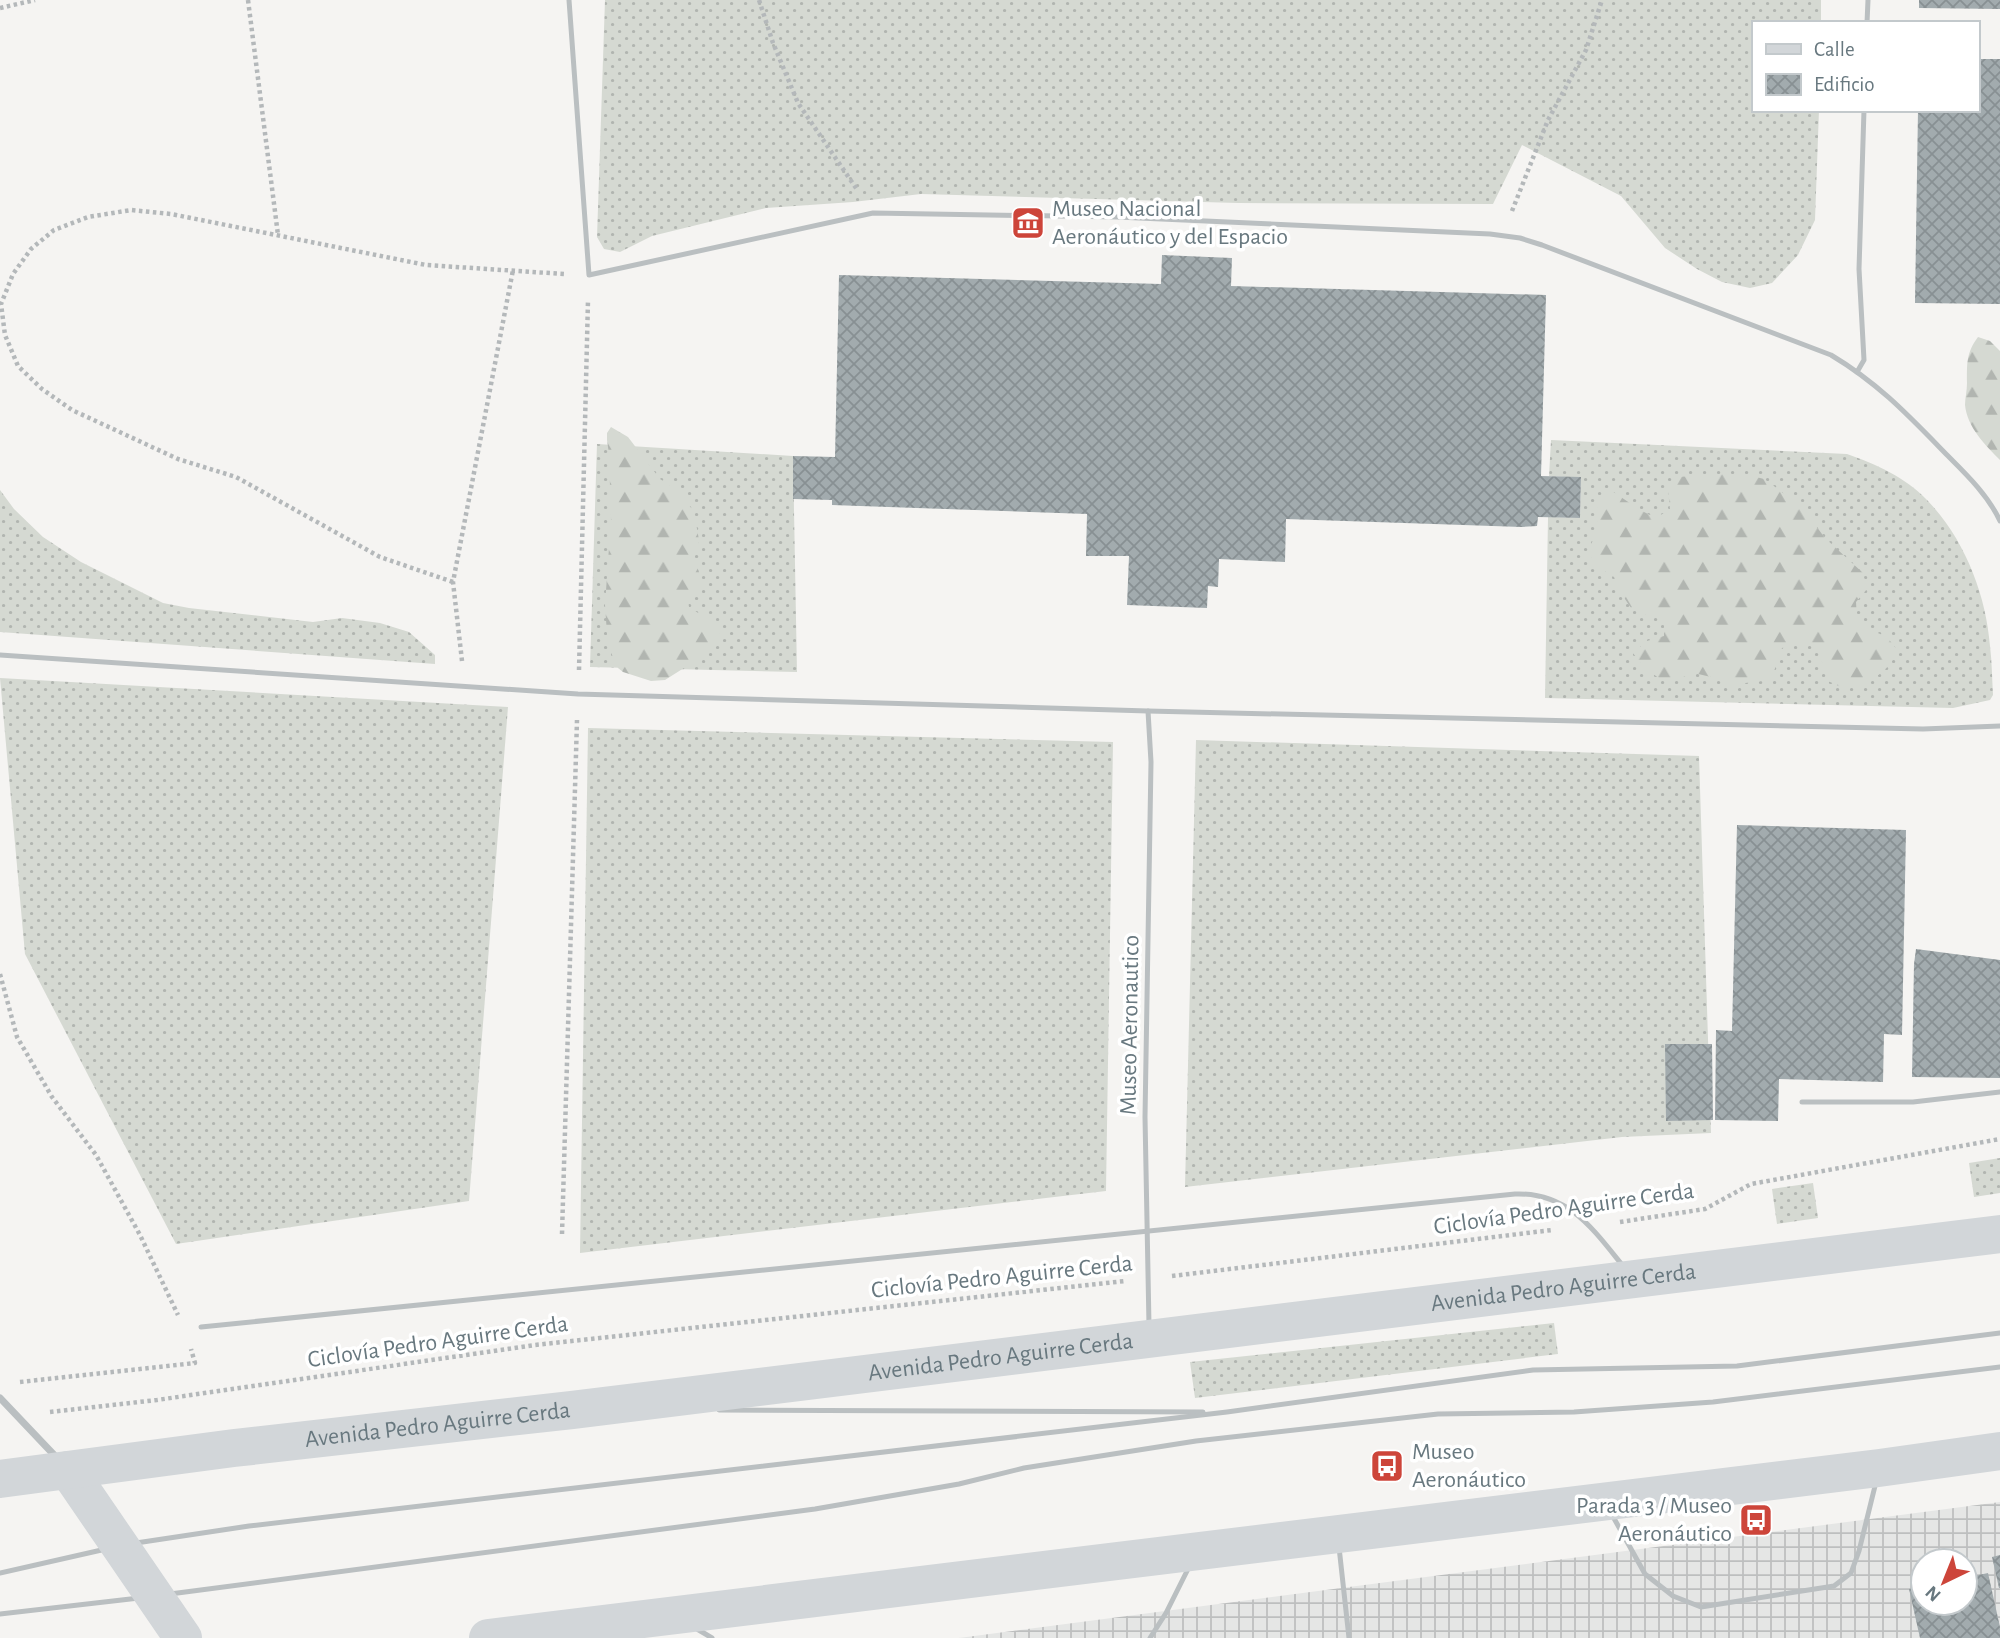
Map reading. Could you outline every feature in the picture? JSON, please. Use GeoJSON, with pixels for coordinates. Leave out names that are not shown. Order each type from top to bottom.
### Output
{"type":"FeatureCollection","features":[{"type":"Feature","properties":{"kind":"main road","name":"Avenida Pedro Aguirre Cerda"},"geometry":{"type":"LineString","coordinates":[[0,1479],[234,1448],[572,1410],[2000,1234]]}},
{"type":"Feature","properties":{"kind":"main road"},"geometry":{"type":"LineString","coordinates":[[488,1638],[671,1622],[1197,1551],[2000,1451]]}},
{"type":"Feature","properties":{"kind":"main road"},"geometry":{"type":"LineString","coordinates":[[68,1470],[183,1638]]}},
{"type":"Feature","properties":{"kind":"street"},"geometry":{"type":"LineString","coordinates":[[0,1398],[68,1470]]}},
{"type":"Feature","properties":{"kind":"lane"},"geometry":{"type":"LineString","coordinates":[[569,0],[589,275],[873,213],[1117,216],[1520,238],[1831,355],[1857,372],[1911,416],[1967,475],[2000,521]]}},
{"type":"Feature","properties":{"kind":"lane"},"geometry":{"type":"LineString","coordinates":[[1867,21],[1868,0]]}},
{"type":"Feature","properties":{"kind":"lane"},"geometry":{"type":"LineString","coordinates":[[1857,372],[1864,360],[1859,269],[1864,112]]}},
{"type":"Feature","properties":{"kind":"lane"},"geometry":{"type":"LineString","coordinates":[[0,655],[578,694],[1148,711],[1923,729],[2000,726]]}},
{"type":"Feature","properties":{"kind":"lane","name":"Museo Aeronautico"},"geometry":{"type":"LineString","coordinates":[[1148,711],[1151,762],[1145,1130],[1150,1339]]}},
{"type":"Feature","properties":{"kind":"lane"},"geometry":{"type":"LineString","coordinates":[[1802,1102],[1913,1102],[2000,1091]]}},
{"type":"Feature","properties":{"kind":"lane"},"geometry":{"type":"LineString","coordinates":[[201,1327],[1530,1193],[1554,1199],[1590,1226],[1634,1279]]}},
{"type":"Feature","properties":{"kind":"lane"},"geometry":{"type":"LineString","coordinates":[[0,1573],[120,1546],[249,1526],[1227,1412],[1533,1370],[1737,1366],[2000,1333]]}},
{"type":"Feature","properties":{"kind":"lane"},"geometry":{"type":"LineString","coordinates":[[0,1614],[815,1509],[958,1484],[1024,1468],[1196,1441],[1438,1414],[1574,1412],[1713,1402],[2000,1367]]}},
{"type":"Feature","properties":{"kind":"lane"},"geometry":{"type":"LineString","coordinates":[[572,1410],[628,1410]]}},
{"type":"Feature","properties":{"kind":"lane"},"geometry":{"type":"LineString","coordinates":[[712,1410],[1227,1412]]}},
{"type":"Feature","properties":{"kind":"lane"},"geometry":{"type":"LineString","coordinates":[[1604,1502],[1645,1574],[1673,1596],[1701,1607],[1834,1586],[1851,1573],[1879,1468]]}},
{"type":"Feature","properties":{"kind":"lane"},"geometry":{"type":"LineString","coordinates":[[1337,1535],[1349,1638]]}},
{"type":"Feature","properties":{"kind":"lane"},"geometry":{"type":"LineString","coordinates":[[1150,1638],[1166,1613],[1197,1551]]}},
{"type":"Feature","properties":{"kind":"lane"},"geometry":{"type":"LineString","coordinates":[[671,1622],[712,1638]]}},
{"type":"Feature","properties":{"kind":"path"},"geometry":{"type":"LineString","coordinates":[[0,8],[35,0]]}},
{"type":"Feature","properties":{"kind":"path"},"geometry":{"type":"LineString","coordinates":[[248,0],[278,235]]}},
{"type":"Feature","properties":{"kind":"path"},"geometry":{"type":"LineString","coordinates":[[759,0],[773,43],[798,103],[873,213]]}},
{"type":"Feature","properties":{"kind":"path"},"geometry":{"type":"LineString","coordinates":[[1502,235],[1548,120],[1586,50],[1602,0]]}},
{"type":"Feature","properties":{"kind":"path"},"geometry":{"type":"LineString","coordinates":[[453,582],[380,556],[236,477],[178,459],[72,410],[41,389],[18,366],[5,335],[1,304],[13,274],[31,249],[54,230],[88,217],[131,210],[171,214],[426,265],[589,275],[562,1234]]}},
{"type":"Feature","properties":{"kind":"path"},"geometry":{"type":"LineString","coordinates":[[465,686],[453,582],[513,270]]}},
{"type":"Feature","properties":{"kind":"path"},"geometry":{"type":"LineString","coordinates":[[0,974],[17,1037],[52,1097],[96,1155],[140,1235],[180,1319]]}},
{"type":"Feature","properties":{"kind":"path","name":"Ciclovía Pedro Aguirre Cerda"},"geometry":{"type":"LineString","coordinates":[[19,1416],[157,1400],[536,1345],[1148,1279],[1590,1226],[1705,1209],[1751,1184],[2000,1139]]}},
{"type":"Feature","properties":{"kind":"path"},"geometry":{"type":"LineString","coordinates":[[13,1383],[195,1363],[188,1340]]}},
{"type":"Feature","properties":{"kind":"shaded area"},"geometry":{"type":"Polygon","coordinates":[[[2000,1502],[2000,1638],[959,1638],[2000,1502]]]}},
{"type":"Feature","properties":{"kind":"green space"},"geometry":{"type":"Polygon","coordinates":[[[605,0],[1821,0],[1821,21],[1752,21],[1752,112],[1819,112],[1815,220],[1798,255],[1772,283],[1750,288],[1722,282],[1697,269],[1665,248],[1621,196],[1522,145],[1493,204],[1238,203],[921,194],[766,208],[652,236],[620,252],[604,249],[597,237],[605,0]]]}},
{"type":"Feature","properties":{"kind":"green space"},"geometry":{"type":"Polygon","coordinates":[[[1978,337],[1990,341],[2000,351],[2000,460],[1973,428],[1965,405],[1968,359],[1978,337]]]}},
{"type":"Feature","properties":{"kind":"green space"},"geometry":{"type":"Polygon","coordinates":[[[611,427],[628,437],[660,479],[679,491],[694,512],[699,540],[694,559],[700,586],[688,601],[689,607],[712,622],[723,638],[714,649],[665,680],[651,681],[623,672],[612,655],[607,634],[605,605],[611,519],[607,433],[611,427]]]}},
{"type":"Feature","properties":{"kind":"green space"},"geometry":{"type":"Polygon","coordinates":[[[1551,440],[1847,454],[1890,472],[1918,492],[1940,515],[1971,568],[1988,626],[1993,695],[1990,700],[1953,708],[1545,698],[1548,517],[1580,518],[1581,478],[1549,476],[1551,440]]]}},
{"type":"Feature","properties":{"kind":"green space"},"geometry":{"type":"Polygon","coordinates":[[[597,444],[793,456],[797,672],[590,667],[597,444]]]}},
{"type":"Feature","properties":{"kind":"green space"},"geometry":{"type":"Polygon","coordinates":[[[1748,475],[1764,479],[1804,510],[1825,538],[1863,573],[1867,589],[1856,602],[1857,619],[1871,630],[1887,637],[1898,651],[1888,667],[1870,680],[1845,689],[1828,681],[1817,647],[1800,642],[1782,648],[1771,680],[1728,685],[1694,673],[1678,679],[1659,678],[1644,668],[1633,653],[1647,641],[1664,636],[1664,618],[1631,608],[1614,577],[1598,567],[1587,552],[1597,527],[1597,500],[1612,491],[1656,518],[1670,509],[1668,491],[1679,477],[1748,475]]]}},
{"type":"Feature","properties":{"kind":"green space"},"geometry":{"type":"Polygon","coordinates":[[[0,490],[14,509],[43,537],[81,562],[163,603],[313,622],[342,618],[380,623],[409,632],[435,655],[435,664],[0,632],[0,490]]]}},
{"type":"Feature","properties":{"kind":"green space"},"geometry":{"type":"Polygon","coordinates":[[[0,678],[508,707],[469,1201],[176,1244],[25,954],[0,678]]]}},
{"type":"Feature","properties":{"kind":"green space"},"geometry":{"type":"Polygon","coordinates":[[[588,728],[1113,742],[1106,1191],[580,1253],[588,728]]]}},
{"type":"Feature","properties":{"kind":"green space"},"geometry":{"type":"Polygon","coordinates":[[[1196,740],[1699,756],[1711,1133],[1622,1137],[1185,1187],[1196,740]]]}},
{"type":"Feature","properties":{"kind":"green space"},"geometry":{"type":"Polygon","coordinates":[[[2000,1158],[2000,1193],[1974,1197],[1969,1163],[2000,1158]]]}},
{"type":"Feature","properties":{"kind":"green space"},"geometry":{"type":"Polygon","coordinates":[[[1813,1183],[1818,1218],[1777,1224],[1772,1189],[1813,1183]]]}},
{"type":"Feature","properties":{"kind":"green space"},"geometry":{"type":"Polygon","coordinates":[[[1554,1323],[1558,1354],[1195,1398],[1190,1362],[1554,1323]]]}},
{"type":"Feature","properties":{"kind":"building"},"geometry":{"type":"Polygon","coordinates":[[[1919,0],[2000,0],[2000,9],[1919,8],[1919,0]]]}},
{"type":"Feature","properties":{"kind":"building"},"geometry":{"type":"Polygon","coordinates":[[[1979,59],[2000,59],[2000,304],[1915,303],[1918,112],[1979,112],[1979,59]]]}},
{"type":"Feature","properties":{"kind":"building"},"geometry":{"type":"Polygon","coordinates":[[[1162,255],[1232,258],[1231,286],[1546,295],[1541,476],[1581,477],[1580,518],[1538,517],[1537,526],[1522,527],[1286,519],[1285,562],[1219,559],[1218,587],[1208,586],[1207,608],[1127,605],[1129,556],[1086,556],[1087,514],[832,505],[832,500],[793,499],[793,456],[835,457],[839,275],[1161,284],[1162,255]]]}},
{"type":"Feature","properties":{"kind":"building"},"geometry":{"type":"Polygon","coordinates":[[[1737,825],[1906,830],[1902,1035],[1884,1034],[1883,1082],[1779,1079],[1778,1121],[1715,1120],[1716,1030],[1732,1031],[1737,825]]]}},
{"type":"Feature","properties":{"kind":"building"},"geometry":{"type":"Polygon","coordinates":[[[1916,949],[2000,960],[2000,1078],[1912,1077],[1916,949]]]}},
{"type":"Feature","properties":{"kind":"building"},"geometry":{"type":"Polygon","coordinates":[[[1665,1044],[1712,1044],[1713,1120],[1666,1121],[1665,1044]]]}},
{"type":"Feature","properties":{"kind":"building"},"geometry":{"type":"Polygon","coordinates":[[[2000,1555],[2000,1588],[1999,1588],[1992,1557],[2000,1555]]]}},
{"type":"Feature","properties":{"kind":"building"},"geometry":{"type":"Polygon","coordinates":[[[1988,1573],[2000,1638],[1920,1638],[1915,1617],[1979,1617],[1979,1575],[1988,1573]]]}},
{"type":"Feature","properties":{"kind":"place","name":"Museo Nacional Aeronáutico y del Espacio"},"geometry":{"type":"Point","coordinates":[1028,223]}},
{"type":"Feature","properties":{"kind":"place","name":"Museo Aeronáutico"},"geometry":{"type":"Point","coordinates":[1387,1466]}},
{"type":"Feature","properties":{"kind":"place","name":"Parada 3 / Museo Aeronáutico"},"geometry":{"type":"Point","coordinates":[1756,1520]}}]}
